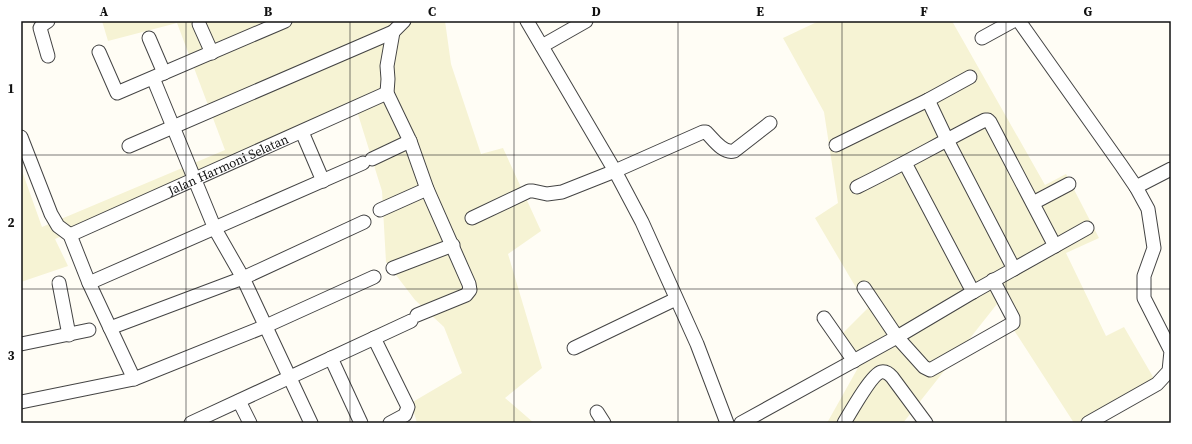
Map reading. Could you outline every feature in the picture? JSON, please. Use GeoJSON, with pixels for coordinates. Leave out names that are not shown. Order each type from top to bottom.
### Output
{"type":"FeatureCollection","features":[{"type":"Feature","properties":{"kind":"street"},"geometry":{"type":"LineString","coordinates":[[48,21],[40,28],[48,56]]}},
{"type":"Feature","properties":{"kind":"street"},"geometry":{"type":"LineString","coordinates":[[99,52],[117,93],[285,21]]}},
{"type":"Feature","properties":{"kind":"street"},"geometry":{"type":"LineString","coordinates":[[129,146],[393,32],[404,21]]}},
{"type":"Feature","properties":{"kind":"street"},"geometry":{"type":"LineString","coordinates":[[527,21],[615,171],[642,222],[697,344],[727,423]]}},
{"type":"Feature","properties":{"kind":"street"},"geometry":{"type":"LineString","coordinates":[[542,46],[586,21]]}},
{"type":"Feature","properties":{"kind":"street"},"geometry":{"type":"LineString","coordinates":[[982,38],[1014,21]]}},
{"type":"Feature","properties":{"kind":"street"},"geometry":{"type":"LineString","coordinates":[[1019,21],[1136,187],[1148,209],[1154,248],[1144,276],[1144,298],[1171,351],[1169,371],[1157,384],[1088,423]]}},
{"type":"Feature","properties":{"kind":"street"},"geometry":{"type":"LineString","coordinates":[[199,24],[212,53]]}},
{"type":"Feature","properties":{"kind":"street"},"geometry":{"type":"LineString","coordinates":[[194,422],[466,294],[470,290],[469,284],[427,189],[410,141],[387,93],[387,66],[393,32]]}},
{"type":"Feature","properties":{"kind":"street"},"geometry":{"type":"LineString","coordinates":[[149,38],[174,127],[215,228],[244,278],[311,423]]}},
{"type":"Feature","properties":{"kind":"street"},"geometry":{"type":"LineString","coordinates":[[836,145],[928,100],[970,77]]}},
{"type":"Feature","properties":{"kind":"street","name":"Jalan Harmoni Selatan"},"geometry":{"type":"LineString","coordinates":[[70,235],[387,93]]}},
{"type":"Feature","properties":{"kind":"street"},"geometry":{"type":"LineString","coordinates":[[928,100],[946,140],[1014,269]]}},
{"type":"Feature","properties":{"kind":"street"},"geometry":{"type":"LineString","coordinates":[[857,187],[985,120],[989,121],[1055,246]]}},
{"type":"Feature","properties":{"kind":"street"},"geometry":{"type":"LineString","coordinates":[[472,218],[529,191],[547,194],[562,192],[615,171],[703,132],[706,132],[725,151],[734,152],[770,123]]}},
{"type":"Feature","properties":{"kind":"street"},"geometry":{"type":"LineString","coordinates":[[302,132],[323,181]]}},
{"type":"Feature","properties":{"kind":"street"},"geometry":{"type":"LineString","coordinates":[[21,137],[51,214],[58,226],[70,235],[89,283],[134,379]]}},
{"type":"Feature","properties":{"kind":"street"},"geometry":{"type":"LineString","coordinates":[[89,283],[323,181],[410,141]]}},
{"type":"Feature","properties":{"kind":"street"},"geometry":{"type":"LineString","coordinates":[[905,163],[973,292]]}},
{"type":"Feature","properties":{"kind":"street"},"geometry":{"type":"LineString","coordinates":[[1136,187],[1171,169]]}},
{"type":"Feature","properties":{"kind":"street"},"geometry":{"type":"LineString","coordinates":[[1033,203],[1069,184]]}},
{"type":"Feature","properties":{"kind":"street"},"geometry":{"type":"LineString","coordinates":[[380,210],[427,189]]}},
{"type":"Feature","properties":{"kind":"street"},"geometry":{"type":"LineString","coordinates":[[110,328],[244,278],[364,222]]}},
{"type":"Feature","properties":{"kind":"street"},"geometry":{"type":"LineString","coordinates":[[741,423],[897,337],[993,280],[1088,228]]}},
{"type":"Feature","properties":{"kind":"street"},"geometry":{"type":"LineString","coordinates":[[393,268],[452,245]]}},
{"type":"Feature","properties":{"kind":"street"},"geometry":{"type":"LineString","coordinates":[[21,402],[134,379],[266,326],[374,277]]}},
{"type":"Feature","properties":{"kind":"street"},"geometry":{"type":"LineString","coordinates":[[864,288],[897,337],[924,367],[930,370],[1012,324],[1014,321],[1013,318],[993,280]]}},
{"type":"Feature","properties":{"kind":"street"},"geometry":{"type":"LineString","coordinates":[[58,283],[69,335]]}},
{"type":"Feature","properties":{"kind":"street"},"geometry":{"type":"LineString","coordinates":[[574,348],[676,299]]}},
{"type":"Feature","properties":{"kind":"street"},"geometry":{"type":"LineString","coordinates":[[824,318],[854,361]]}},
{"type":"Feature","properties":{"kind":"street"},"geometry":{"type":"LineString","coordinates":[[21,344],[88,330]]}},
{"type":"Feature","properties":{"kind":"street"},"geometry":{"type":"LineString","coordinates":[[374,338],[408,408],[405,415],[390,423]]}},
{"type":"Feature","properties":{"kind":"street"},"geometry":{"type":"LineString","coordinates":[[331,358],[361,423]]}},
{"type":"Feature","properties":{"kind":"street"},"geometry":{"type":"LineString","coordinates":[[844,423],[872,378],[879,372],[887,372],[892,377],[926,423]]}},
{"type":"Feature","properties":{"kind":"street"},"geometry":{"type":"LineString","coordinates":[[239,401],[250,423]]}},
{"type":"Feature","properties":{"kind":"shaded area"},"geometry":{"type":"Polygon","coordinates":[[[102,21],[445,21],[451,64],[481,154],[503,148],[541,231],[508,254],[542,368],[505,398],[534,423],[417,423],[411,403],[462,373],[444,327],[415,300],[386,262],[382,191],[356,108],[55,239],[68,266],[21,282],[21,168],[42,227],[225,150],[177,23],[108,41],[102,21]]]}},
{"type":"Feature","properties":{"kind":"shaded area"},"geometry":{"type":"Polygon","coordinates":[[[819,21],[952,21],[1045,185],[1066,174],[1099,238],[1066,253],[1106,336],[1124,327],[1156,382],[1091,423],[1074,423],[997,304],[903,423],[827,423],[859,366],[838,338],[868,308],[815,218],[838,203],[824,112],[783,38],[819,21]]]}}]}
